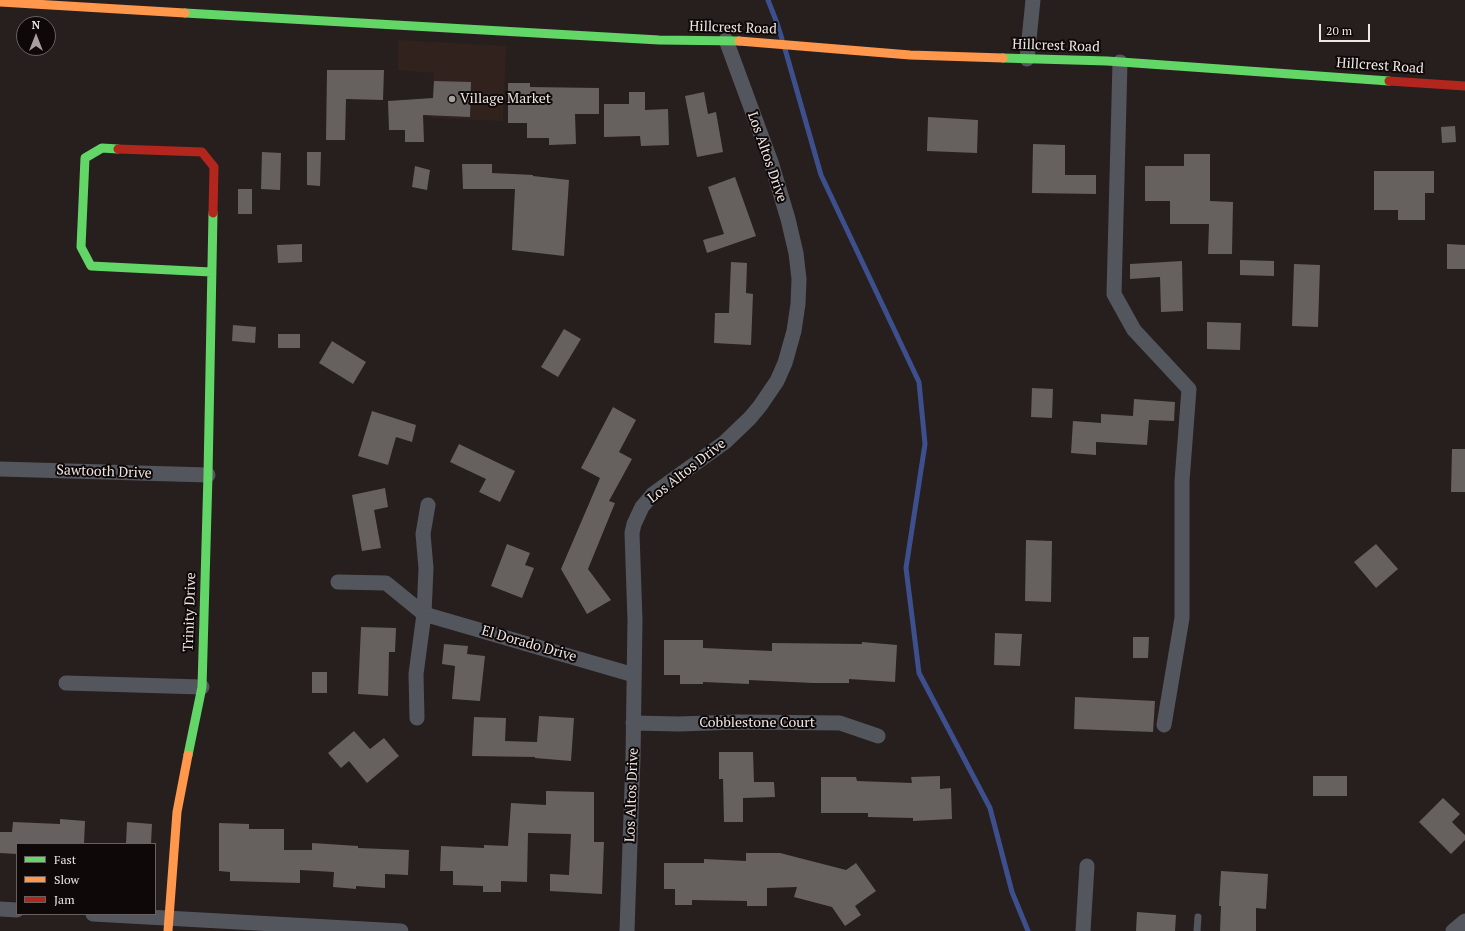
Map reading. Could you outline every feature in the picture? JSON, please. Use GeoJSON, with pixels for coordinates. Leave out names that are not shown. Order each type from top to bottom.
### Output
{"type":"FeatureCollection","features":[{"type":"Feature","properties":{"kind":"street"},"geometry":{"type":"LineString","coordinates":[[1027,59],[1033,0]]}},
{"type":"Feature","properties":{"kind":"street","name":"Hillcrest Road"},"geometry":{"type":"LineString","coordinates":[[4,2],[660,40],[726,40],[910,55],[1120,62],[1465,86]]}},
{"type":"Feature","properties":{"kind":"street","name":"Los Altos Drive"},"geometry":{"type":"LineString","coordinates":[[627,931],[635,620],[632,533],[636,516],[653,494],[725,442],[760,406],[777,381],[785,363],[794,330],[798,304],[799,279],[796,253],[788,219],[771,162],[726,40]]}},
{"type":"Feature","properties":{"kind":"street"},"geometry":{"type":"LineString","coordinates":[[1120,62],[1114,294],[1134,330],[1189,389],[1182,480],[1182,618],[1164,725]]}},
{"type":"Feature","properties":{"kind":"street","name":"Trinity Drive"},"geometry":{"type":"LineString","coordinates":[[168,925],[177,812],[202,687],[214,167],[202,152],[102,148],[85,158],[82,248],[90,266],[211,272]]}},
{"type":"Feature","properties":{"kind":"street","name":"Sawtooth Drive"},"geometry":{"type":"LineString","coordinates":[[0,469],[208,475]]}},
{"type":"Feature","properties":{"kind":"street"},"geometry":{"type":"LineString","coordinates":[[417,718],[416,674],[424,614],[426,568],[423,534],[428,505]]}},
{"type":"Feature","properties":{"kind":"street","name":"El Dorado Drive"},"geometry":{"type":"LineString","coordinates":[[338,582],[386,583],[424,614],[634,675]]}},
{"type":"Feature","properties":{"kind":"street"},"geometry":{"type":"LineString","coordinates":[[66,684],[202,687]]}},
{"type":"Feature","properties":{"kind":"street","name":"Cobblestone Court"},"geometry":{"type":"LineString","coordinates":[[633,723],[840,723],[878,736]]}},
{"type":"Feature","properties":{"kind":"street"},"geometry":{"type":"LineString","coordinates":[[1083,931],[1086,866]]}},
{"type":"Feature","properties":{"kind":"street"},"geometry":{"type":"LineString","coordinates":[[0,909],[16,910]]}},
{"type":"Feature","properties":{"kind":"street"},"geometry":{"type":"LineString","coordinates":[[101,915],[168,925],[401,931]]}},
{"type":"Feature","properties":{"kind":"street"},"geometry":{"type":"LineString","coordinates":[[1453,931],[1465,921]]}},
{"type":"Feature","properties":{"kind":"lane"},"geometry":{"type":"LineString","coordinates":[[1197,931],[1198,916]]}},
{"type":"Feature","properties":{"kind":"shaded area"},"geometry":{"type":"Polygon","coordinates":[[[398,40],[506,46],[503,121],[431,118],[434,73],[398,70],[398,40]]]}},
{"type":"Feature","properties":{"kind":"building"},"geometry":{"type":"Polygon","coordinates":[[[327,70],[384,70],[383,100],[346,99],[345,140],[326,140],[327,70]]]}},
{"type":"Feature","properties":{"kind":"building"},"geometry":{"type":"Polygon","coordinates":[[[434,81],[471,82],[470,117],[423,115],[424,142],[405,142],[405,130],[389,130],[388,101],[433,98],[434,81]]]}},
{"type":"Feature","properties":{"kind":"building"},"geometry":{"type":"Polygon","coordinates":[[[508,83],[530,83],[530,87],[599,88],[599,114],[575,114],[576,144],[549,145],[549,138],[527,138],[527,123],[508,123],[508,83]]]}},
{"type":"Feature","properties":{"kind":"building"},"geometry":{"type":"Polygon","coordinates":[[[629,92],[645,92],[645,110],[668,109],[669,145],[641,146],[640,136],[604,137],[604,104],[629,104],[629,92]]]}},
{"type":"Feature","properties":{"kind":"building"},"geometry":{"type":"Polygon","coordinates":[[[704,92],[708,114],[716,112],[723,152],[697,157],[685,96],[704,92]]]}},
{"type":"Feature","properties":{"kind":"building"},"geometry":{"type":"Polygon","coordinates":[[[928,117],[978,120],[977,153],[927,151],[928,117]]]}},
{"type":"Feature","properties":{"kind":"building"},"geometry":{"type":"Polygon","coordinates":[[[1455,126],[1456,142],[1442,143],[1441,127],[1455,126]]]}},
{"type":"Feature","properties":{"kind":"building"},"geometry":{"type":"Polygon","coordinates":[[[1033,144],[1065,145],[1065,175],[1096,175],[1096,194],[1032,193],[1033,144]]]}},
{"type":"Feature","properties":{"kind":"building"},"geometry":{"type":"Polygon","coordinates":[[[262,152],[281,153],[280,190],[261,189],[262,152]]]}},
{"type":"Feature","properties":{"kind":"building"},"geometry":{"type":"Polygon","coordinates":[[[307,152],[321,152],[320,186],[307,185],[307,152]]]}},
{"type":"Feature","properties":{"kind":"building"},"geometry":{"type":"Polygon","coordinates":[[[1184,154],[1210,154],[1210,201],[1233,202],[1232,254],[1208,254],[1209,224],[1170,224],[1170,201],[1145,201],[1145,166],[1184,166],[1184,154]]]}},
{"type":"Feature","properties":{"kind":"building"},"geometry":{"type":"Polygon","coordinates":[[[462,164],[492,164],[492,173],[533,175],[569,180],[564,256],[512,250],[515,189],[463,189],[462,164]]]}},
{"type":"Feature","properties":{"kind":"building"},"geometry":{"type":"Polygon","coordinates":[[[415,166],[430,170],[427,190],[412,187],[415,166]]]}},
{"type":"Feature","properties":{"kind":"building"},"geometry":{"type":"Polygon","coordinates":[[[1374,171],[1434,171],[1434,193],[1425,193],[1425,220],[1398,220],[1398,210],[1374,210],[1374,171]]]}},
{"type":"Feature","properties":{"kind":"building"},"geometry":{"type":"Polygon","coordinates":[[[735,177],[756,236],[707,253],[703,240],[724,234],[708,187],[735,177]]]}},
{"type":"Feature","properties":{"kind":"building"},"geometry":{"type":"Polygon","coordinates":[[[238,189],[252,189],[252,214],[238,214],[238,189]]]}},
{"type":"Feature","properties":{"kind":"building"},"geometry":{"type":"Polygon","coordinates":[[[302,244],[302,262],[278,263],[277,245],[302,244]]]}},
{"type":"Feature","properties":{"kind":"building"},"geometry":{"type":"Polygon","coordinates":[[[1447,244],[1465,245],[1465,269],[1447,269],[1447,244]]]}},
{"type":"Feature","properties":{"kind":"building"},"geometry":{"type":"Polygon","coordinates":[[[1240,260],[1274,261],[1274,276],[1240,275],[1240,260]]]}},
{"type":"Feature","properties":{"kind":"building"},"geometry":{"type":"Polygon","coordinates":[[[1182,261],[1183,311],[1161,312],[1160,277],[1130,279],[1130,264],[1182,261]]]}},
{"type":"Feature","properties":{"kind":"building"},"geometry":{"type":"Polygon","coordinates":[[[731,262],[747,263],[746,293],[753,294],[751,345],[714,343],[715,313],[729,313],[731,262]]]}},
{"type":"Feature","properties":{"kind":"building"},"geometry":{"type":"Polygon","coordinates":[[[1294,264],[1320,265],[1318,327],[1292,326],[1294,264]]]}},
{"type":"Feature","properties":{"kind":"building"},"geometry":{"type":"Polygon","coordinates":[[[1207,322],[1241,323],[1240,350],[1207,349],[1207,322]]]}},
{"type":"Feature","properties":{"kind":"building"},"geometry":{"type":"Polygon","coordinates":[[[233,325],[256,327],[255,343],[232,341],[233,325]]]}},
{"type":"Feature","properties":{"kind":"building"},"geometry":{"type":"Polygon","coordinates":[[[564,329],[581,339],[558,377],[541,367],[564,329]]]}},
{"type":"Feature","properties":{"kind":"building"},"geometry":{"type":"Polygon","coordinates":[[[278,334],[300,334],[300,348],[278,348],[278,334]]]}},
{"type":"Feature","properties":{"kind":"building"},"geometry":{"type":"Polygon","coordinates":[[[332,341],[366,362],[353,384],[319,363],[332,341]]]}},
{"type":"Feature","properties":{"kind":"building"},"geometry":{"type":"Polygon","coordinates":[[[1032,388],[1053,389],[1052,418],[1031,417],[1032,388]]]}},
{"type":"Feature","properties":{"kind":"building"},"geometry":{"type":"Polygon","coordinates":[[[1134,399],[1175,402],[1174,421],[1149,420],[1147,445],[1096,442],[1096,455],[1071,453],[1073,421],[1101,423],[1101,414],[1133,416],[1134,399]]]}},
{"type":"Feature","properties":{"kind":"building"},"geometry":{"type":"Polygon","coordinates":[[[613,407],[636,420],[619,452],[632,459],[609,501],[615,503],[588,569],[611,600],[587,614],[561,569],[600,478],[581,468],[613,407]]]}},
{"type":"Feature","properties":{"kind":"building"},"geometry":{"type":"Polygon","coordinates":[[[372,411],[416,425],[412,442],[396,437],[388,465],[358,456],[372,411]]]}},
{"type":"Feature","properties":{"kind":"building"},"geometry":{"type":"Polygon","coordinates":[[[459,444],[515,471],[500,502],[479,492],[486,479],[450,462],[459,444]]]}},
{"type":"Feature","properties":{"kind":"building"},"geometry":{"type":"Polygon","coordinates":[[[1452,449],[1465,449],[1465,492],[1451,492],[1452,449]]]}},
{"type":"Feature","properties":{"kind":"building"},"geometry":{"type":"Polygon","coordinates":[[[385,488],[388,507],[374,510],[381,548],[362,551],[352,495],[385,488]]]}},
{"type":"Feature","properties":{"kind":"building"},"geometry":{"type":"Polygon","coordinates":[[[1026,540],[1052,541],[1051,602],[1025,601],[1026,540]]]}},
{"type":"Feature","properties":{"kind":"building"},"geometry":{"type":"Polygon","coordinates":[[[507,544],[530,553],[525,565],[534,568],[522,598],[491,586],[507,544]]]}},
{"type":"Feature","properties":{"kind":"building"},"geometry":{"type":"Polygon","coordinates":[[[1376,544],[1398,569],[1376,588],[1354,562],[1376,544]]]}},
{"type":"Feature","properties":{"kind":"building"},"geometry":{"type":"Polygon","coordinates":[[[361,627],[396,628],[395,652],[389,652],[388,696],[358,694],[361,627]]]}},
{"type":"Feature","properties":{"kind":"building"},"geometry":{"type":"Polygon","coordinates":[[[995,633],[1022,634],[1020,666],[994,665],[995,633]]]}},
{"type":"Feature","properties":{"kind":"building"},"geometry":{"type":"Polygon","coordinates":[[[1133,637],[1149,637],[1148,658],[1133,658],[1133,637]]]}},
{"type":"Feature","properties":{"kind":"building"},"geometry":{"type":"Polygon","coordinates":[[[664,640],[703,640],[703,648],[772,651],[772,643],[862,644],[862,642],[897,645],[895,682],[849,679],[849,683],[749,680],[749,684],[703,682],[703,684],[680,684],[680,675],[664,675],[664,640]]]}},
{"type":"Feature","properties":{"kind":"building"},"geometry":{"type":"Polygon","coordinates":[[[444,644],[468,646],[467,654],[485,656],[480,701],[452,699],[455,666],[442,664],[444,644]]]}},
{"type":"Feature","properties":{"kind":"building"},"geometry":{"type":"Polygon","coordinates":[[[312,672],[327,672],[327,693],[312,693],[312,672]]]}},
{"type":"Feature","properties":{"kind":"building"},"geometry":{"type":"Polygon","coordinates":[[[1075,697],[1155,701],[1153,732],[1074,729],[1075,697]]]}},
{"type":"Feature","properties":{"kind":"building"},"geometry":{"type":"Polygon","coordinates":[[[539,716],[574,718],[571,761],[535,757],[472,756],[474,717],[506,718],[505,741],[537,742],[539,716]]]}},
{"type":"Feature","properties":{"kind":"building"},"geometry":{"type":"Polygon","coordinates":[[[354,731],[370,749],[384,738],[399,756],[367,783],[349,761],[341,768],[328,753],[354,731]]]}},
{"type":"Feature","properties":{"kind":"building"},"geometry":{"type":"Polygon","coordinates":[[[719,752],[753,752],[754,782],[774,782],[775,797],[743,798],[743,822],[724,822],[723,779],[719,779],[719,752]]]}},
{"type":"Feature","properties":{"kind":"building"},"geometry":{"type":"Polygon","coordinates":[[[940,776],[940,789],[951,788],[952,819],[913,821],[913,818],[868,817],[868,813],[821,813],[821,777],[856,777],[857,781],[912,783],[911,777],[940,776]]]}},
{"type":"Feature","properties":{"kind":"building"},"geometry":{"type":"Polygon","coordinates":[[[1313,776],[1347,776],[1347,796],[1313,796],[1313,776]]]}},
{"type":"Feature","properties":{"kind":"building"},"geometry":{"type":"Polygon","coordinates":[[[546,791],[594,792],[594,842],[604,842],[602,894],[550,891],[550,874],[569,875],[571,834],[528,833],[527,882],[501,881],[501,892],[483,892],[483,886],[453,885],[453,871],[440,871],[441,846],[484,848],[484,845],[508,846],[511,803],[546,805],[546,791]]]}},
{"type":"Feature","properties":{"kind":"building"},"geometry":{"type":"Polygon","coordinates":[[[1443,798],[1460,814],[1452,822],[1465,835],[1465,840],[1451,854],[1419,822],[1443,798]]]}},
{"type":"Feature","properties":{"kind":"building"},"geometry":{"type":"Polygon","coordinates":[[[60,819],[85,821],[84,843],[16,843],[16,854],[0,853],[0,832],[12,832],[13,822],[60,824],[60,819]]]}},
{"type":"Feature","properties":{"kind":"building"},"geometry":{"type":"Polygon","coordinates":[[[127,822],[152,824],[151,843],[126,843],[127,822]]]}},
{"type":"Feature","properties":{"kind":"building"},"geometry":{"type":"Polygon","coordinates":[[[219,823],[249,824],[249,829],[284,829],[284,850],[312,850],[312,843],[358,846],[358,848],[409,850],[408,875],[385,874],[385,888],[356,886],[356,889],[333,887],[334,872],[300,870],[300,883],[230,881],[230,872],[219,871],[219,823]]]}},
{"type":"Feature","properties":{"kind":"building"},"geometry":{"type":"Polygon","coordinates":[[[746,853],[780,853],[846,870],[856,863],[876,891],[855,906],[861,915],[845,926],[832,907],[794,897],[797,887],[767,888],[767,906],[747,906],[747,901],[692,900],[692,905],[675,905],[675,889],[664,889],[664,863],[704,863],[704,859],[746,861],[746,853]]]}},
{"type":"Feature","properties":{"kind":"building"},"geometry":{"type":"Polygon","coordinates":[[[1221,871],[1268,874],[1266,909],[1256,908],[1256,931],[1220,931],[1221,906],[1219,906],[1221,871]]]}},
{"type":"Feature","properties":{"kind":"building"},"geometry":{"type":"Polygon","coordinates":[[[1137,912],[1176,915],[1175,931],[1136,931],[1137,912]]]}},
{"type":"Feature","properties":{"kind":"waterway"},"geometry":{"type":"LineString","coordinates":[[768,0],[782,39]]}},
{"type":"Feature","properties":{"kind":"waterway"},"geometry":{"type":"LineString","coordinates":[[785,49],[821,175],[919,382],[925,444],[906,568],[919,673],[990,808],[1012,892],[1028,931]]}},
{"type":"Feature","properties":{"kind":"traffic: fast"},"geometry":{"type":"LineString","coordinates":[[185,13],[659,40],[739,41]]}},
{"type":"Feature","properties":{"kind":"traffic: fast"},"geometry":{"type":"LineString","coordinates":[[1003,58],[1107,61],[1389,81]]}},
{"type":"Feature","properties":{"kind":"traffic: fast"},"geometry":{"type":"LineString","coordinates":[[118,149],[102,148],[85,158],[81,247],[91,266],[211,272]]}},
{"type":"Feature","properties":{"kind":"traffic: fast"},"geometry":{"type":"LineString","coordinates":[[188,755],[202,687],[213,213]]}},
{"type":"Feature","properties":{"kind":"traffic: slow"},"geometry":{"type":"LineString","coordinates":[[0,2],[185,13]]}},
{"type":"Feature","properties":{"kind":"traffic: slow"},"geometry":{"type":"LineString","coordinates":[[739,41],[910,55],[1003,58]]}},
{"type":"Feature","properties":{"kind":"traffic: slow"},"geometry":{"type":"LineString","coordinates":[[168,931],[177,812],[188,755]]}},
{"type":"Feature","properties":{"kind":"traffic: jam"},"geometry":{"type":"LineString","coordinates":[[1389,81],[1465,86]]}},
{"type":"Feature","properties":{"kind":"traffic: jam"},"geometry":{"type":"LineString","coordinates":[[118,149],[202,152],[214,167],[213,213]]}},
{"type":"Feature","properties":{"kind":"place","name":"Village Market"},"geometry":{"type":"Point","coordinates":[452,99]}}]}
